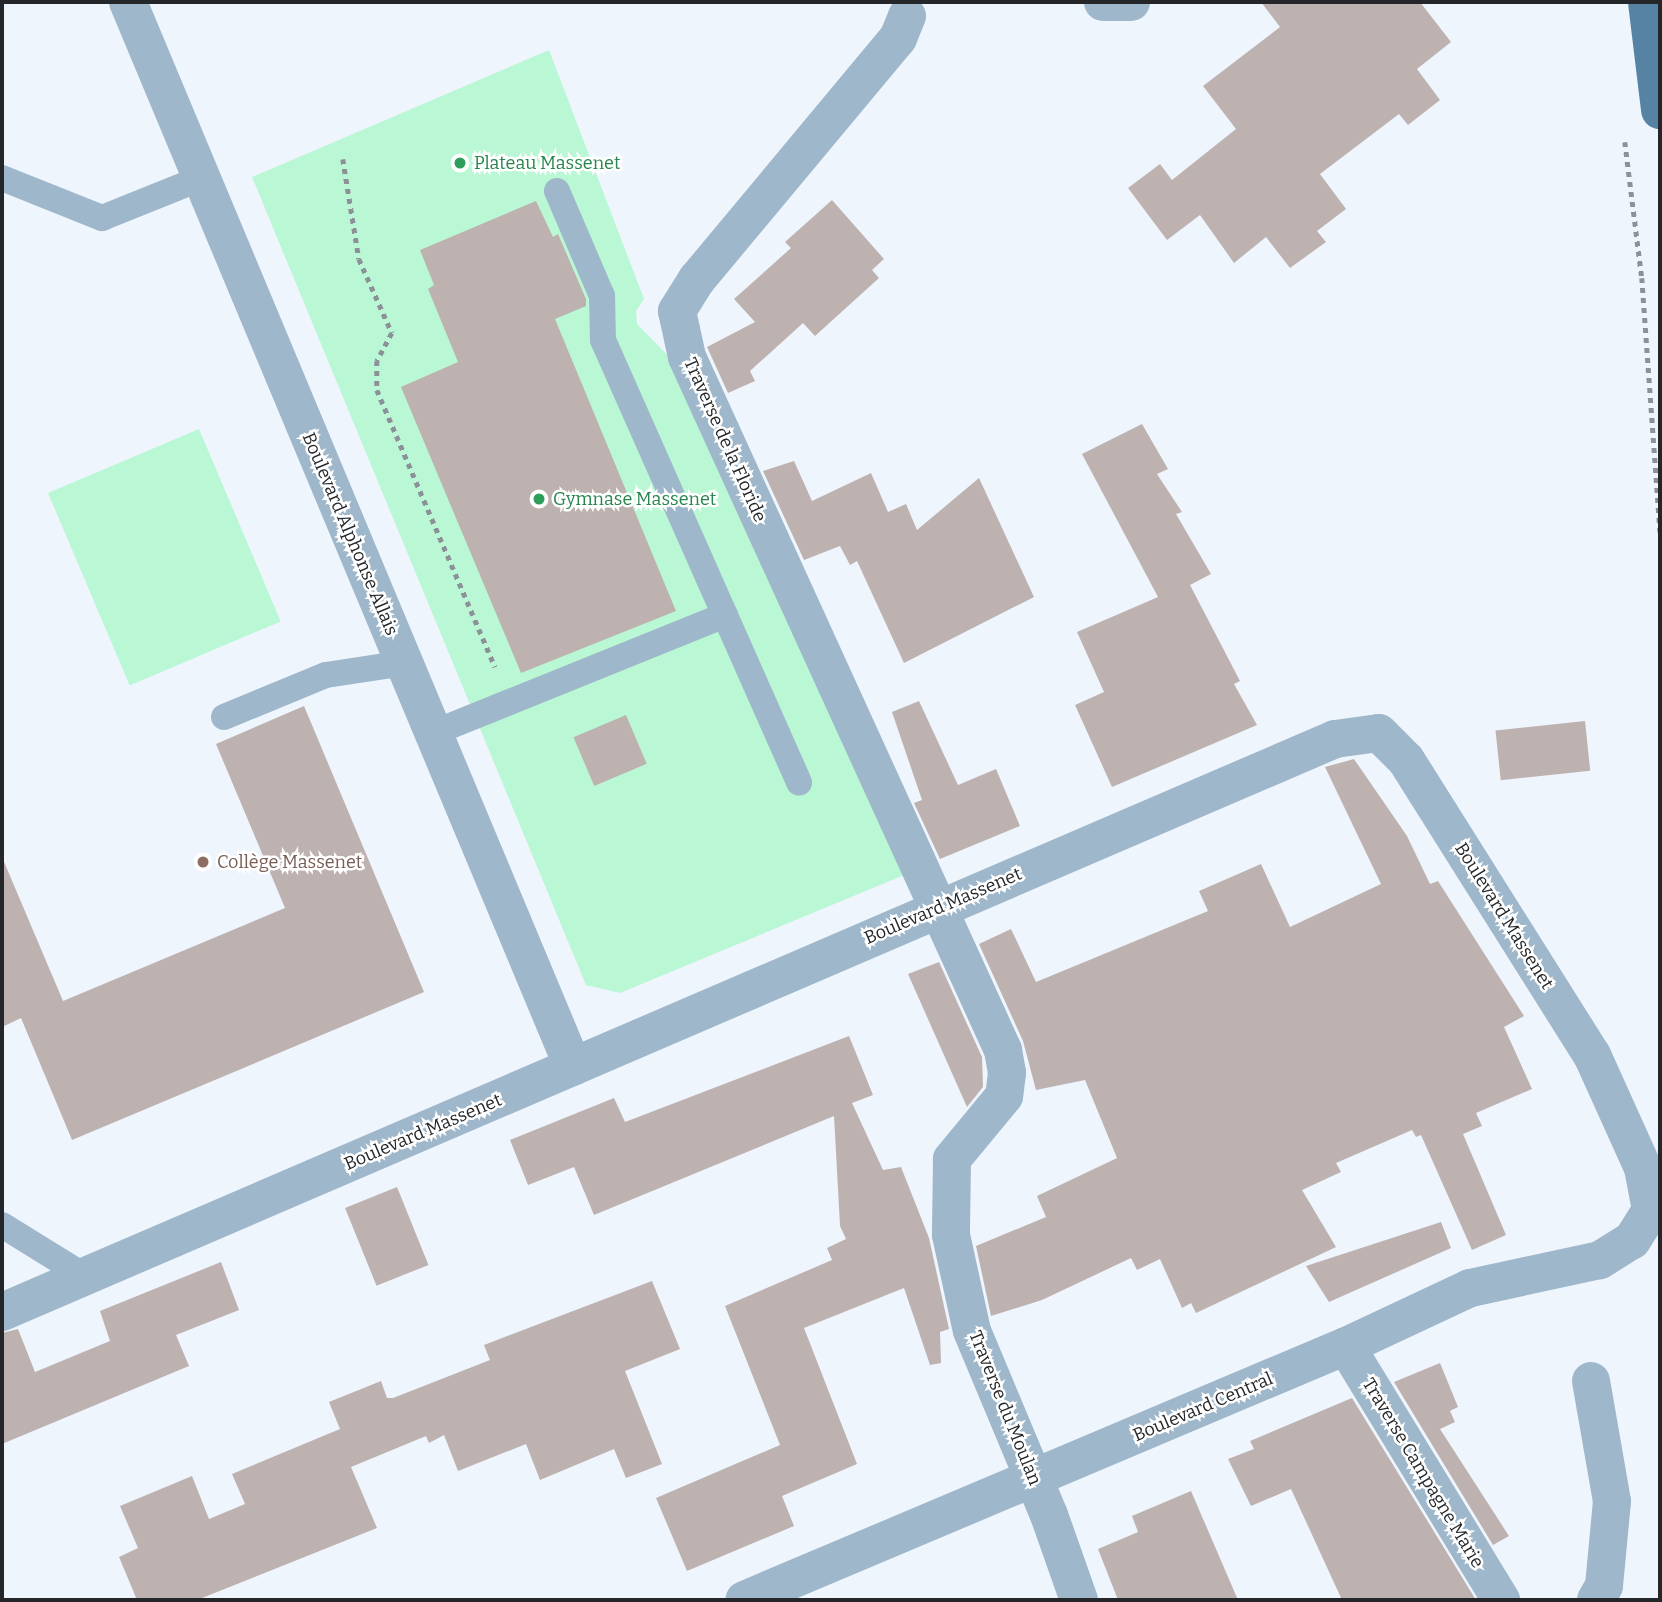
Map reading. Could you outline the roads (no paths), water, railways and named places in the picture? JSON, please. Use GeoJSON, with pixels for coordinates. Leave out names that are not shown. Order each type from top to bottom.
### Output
{"type":"FeatureCollection","features":[{"type":"Feature","properties":{"kind":"main road"},"geometry":{"type":"LineString","coordinates":[[1647,2],[1660,110]]}},
{"type":"Feature","properties":{"kind":"street","name":"Boulevard Alphonse Allais"},"geometry":{"type":"LineString","coordinates":[[128,2],[204,177],[573,1067]]}},
{"type":"Feature","properties":{"kind":"street"},"geometry":{"type":"LineString","coordinates":[[1103,2],[1131,2]]}},
{"type":"Feature","properties":{"kind":"street","name":"Traverse de la Floride"},"geometry":{"type":"LineString","coordinates":[[907,16],[898,38],[705,269],[677,311],[687,357],[936,909]]}},
{"type":"Feature","properties":{"kind":"street","name":"Boulevard Massenet"},"geometry":{"type":"LineString","coordinates":[[2,1312],[1335,739],[1378,733],[1406,760],[1592,1055],[1643,1168],[1651,1210]]}},
{"type":"Feature","properties":{"kind":"street","name":"Traverse du Moulan"},"geometry":{"type":"LineString","coordinates":[[936,909],[1003,1050],[1007,1073],[1004,1096],[952,1158],[951,1235],[972,1331],[1034,1478],[1079,1600]]}},
{"type":"Feature","properties":{"kind":"street","name":"Boulevard Central"},"geometry":{"type":"LineString","coordinates":[[744,1600],[1346,1346],[1470,1288],[1600,1260],[1632,1240],[1651,1210]]}},
{"type":"Feature","properties":{"kind":"street","name":"Traverse Campagne Marie"},"geometry":{"type":"LineString","coordinates":[[1346,1346],[1501,1600]]}},
{"type":"Feature","properties":{"kind":"street"},"geometry":{"type":"LineString","coordinates":[[1591,1381],[1612,1501],[1604,1586],[1596,1600]]}},
{"type":"Feature","properties":{"kind":"lane"},"geometry":{"type":"LineString","coordinates":[[2,178],[102,218],[204,177]]}},
{"type":"Feature","properties":{"kind":"lane"},"geometry":{"type":"LineString","coordinates":[[557,191],[602,296],[603,340],[799,783]]}},
{"type":"Feature","properties":{"kind":"lane"},"geometry":{"type":"LineString","coordinates":[[433,733],[725,615]]}},
{"type":"Feature","properties":{"kind":"lane"},"geometry":{"type":"LineString","coordinates":[[224,717],[326,675],[404,663]]}},
{"type":"Feature","properties":{"kind":"lane"},"geometry":{"type":"LineString","coordinates":[[2,1226],[86,1277]]}},
{"type":"Feature","properties":{"kind":"place","name":"Plateau Massenet"},"geometry":{"type":"Point","coordinates":[460,163]}},
{"type":"Feature","properties":{"kind":"place","name":"Gymnase Massenet"},"geometry":{"type":"Point","coordinates":[539,499]}},
{"type":"Feature","properties":{"kind":"place","name":"Collège Massenet"},"geometry":{"type":"Point","coordinates":[203,862]}}]}
